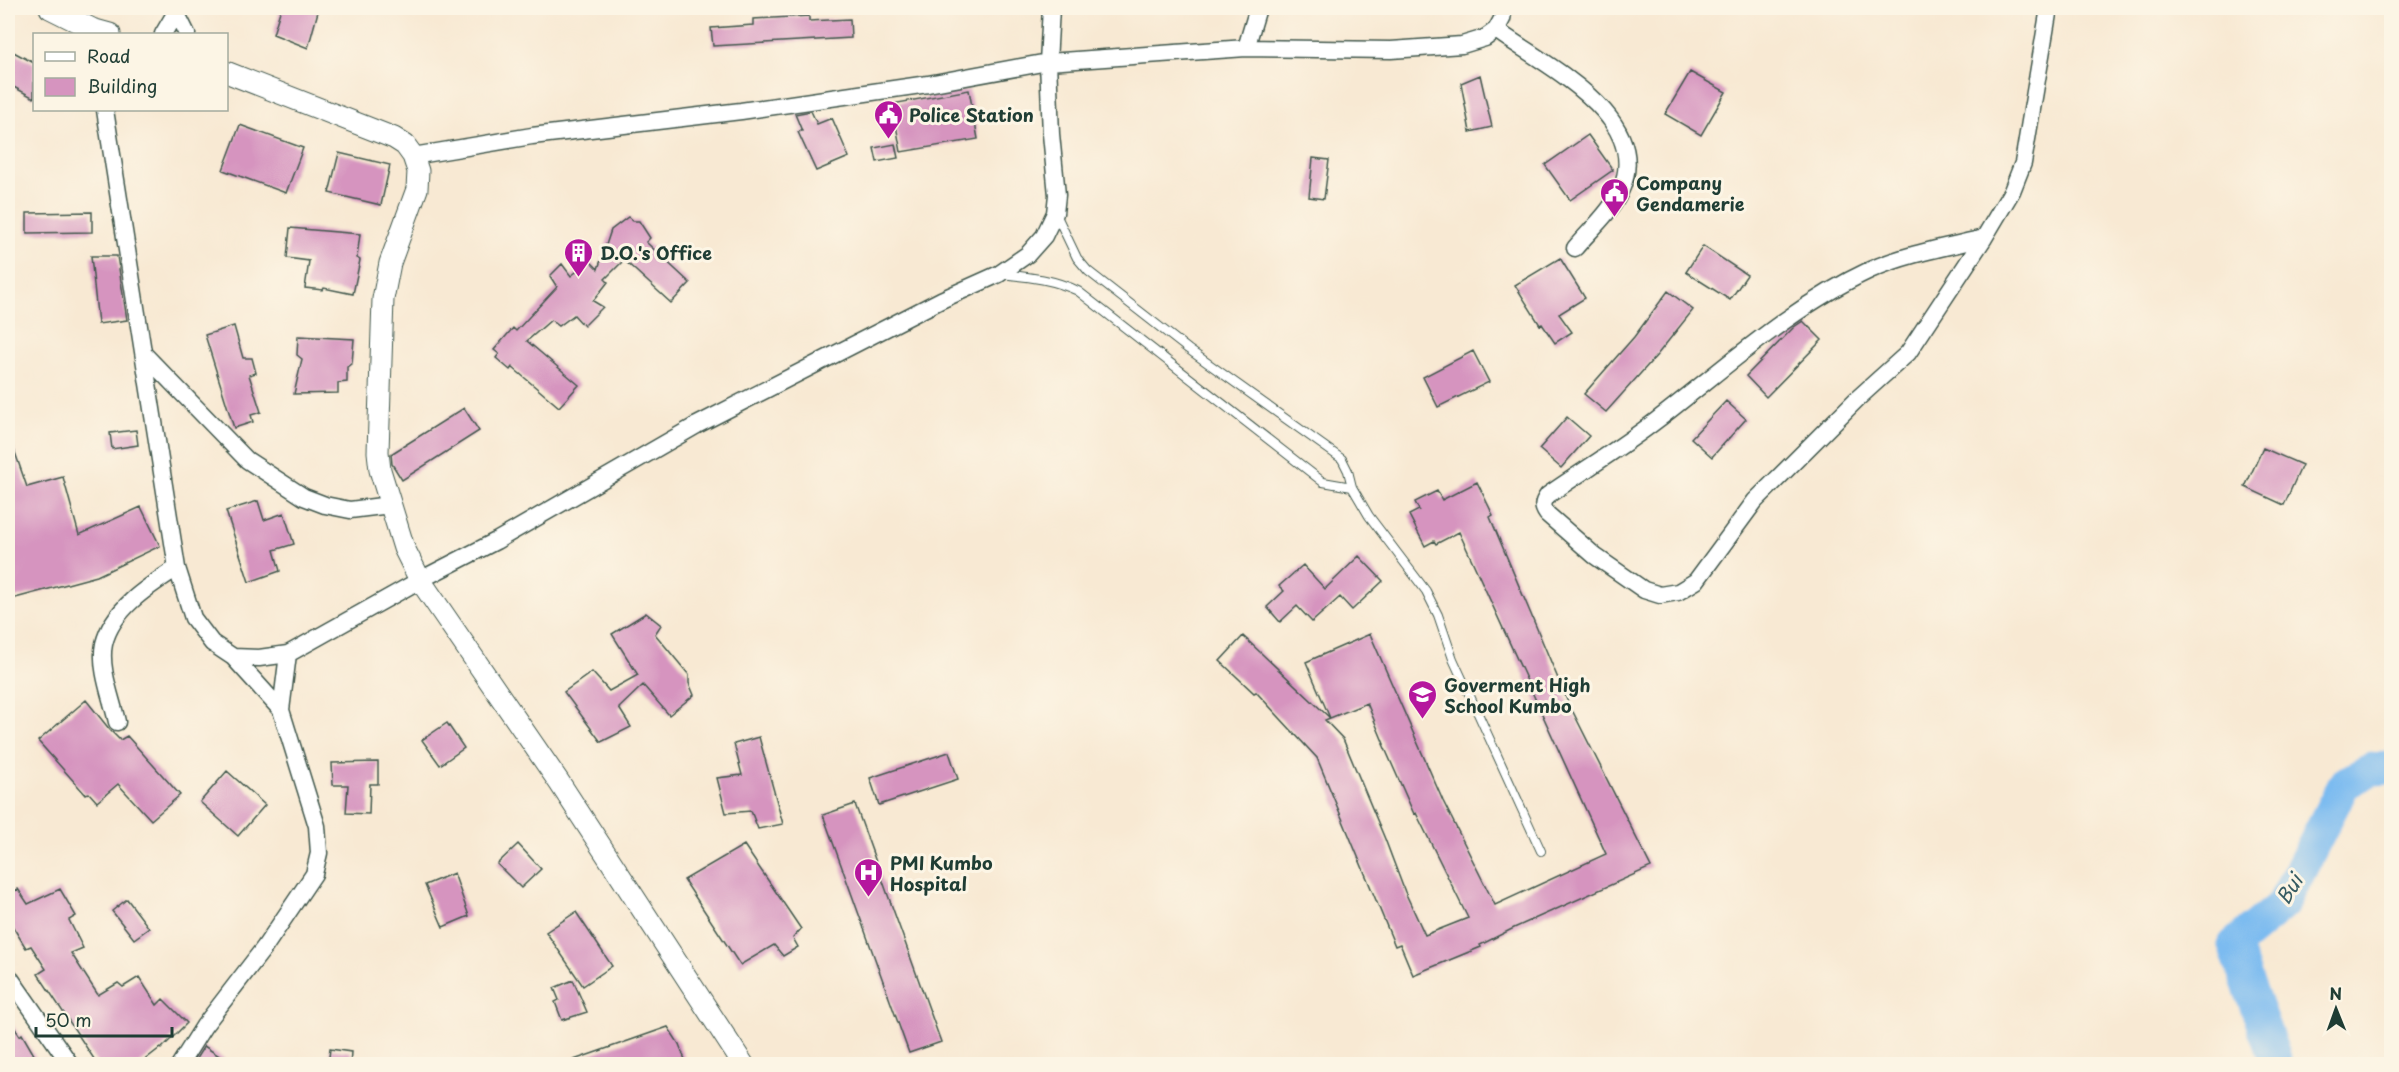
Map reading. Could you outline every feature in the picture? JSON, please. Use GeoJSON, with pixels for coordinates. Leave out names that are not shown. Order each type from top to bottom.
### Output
{"type":"FeatureCollection","features":[{"type":"Feature","properties":{"kind":"street"},"geometry":{"type":"LineString","coordinates":[[50,8],[98,32]]}},
{"type":"Feature","properties":{"kind":"street"},"geometry":{"type":"LineString","coordinates":[[233,657],[259,658],[288,654],[420,580],[496,541],[698,425],[910,316],[999,274],[1028,254],[1044,237],[1055,213],[1057,195],[1051,134],[1048,62],[1051,8]]}},
{"type":"Feature","properties":{"kind":"street"},"geometry":{"type":"LineString","coordinates":[[1246,48],[1258,8]]}},
{"type":"Feature","properties":{"kind":"street"},"geometry":{"type":"LineString","coordinates":[[413,156],[552,133],[741,111],[843,94],[928,84],[1048,62],[1246,48],[1392,50],[1462,45],[1485,38],[1496,30],[1502,19],[1504,8]]}},
{"type":"Feature","properties":{"kind":"street"},"geometry":{"type":"LineString","coordinates":[[1984,238],[1917,254],[1873,269],[1834,288],[1798,310],[1654,423],[1548,495],[1543,502],[1547,514],[1595,556],[1644,590],[1660,596],[1678,592],[1696,581],[1755,501],[1857,399],[1908,353],[1984,238],[2012,190],[2023,163],[2049,8]]}},
{"type":"Feature","properties":{"kind":"street"},"geometry":{"type":"LineString","coordinates":[[164,33],[177,10]]}},
{"type":"Feature","properties":{"kind":"street"},"geometry":{"type":"LineString","coordinates":[[177,10],[187,33]]}},
{"type":"Feature","properties":{"kind":"street"},"geometry":{"type":"LineString","coordinates":[[1496,30],[1592,97],[1606,112],[1625,144],[1627,162],[1619,195],[1575,248]]}},
{"type":"Feature","properties":{"kind":"street"},"geometry":{"type":"LineString","coordinates":[[228,73],[394,138],[405,145],[413,156],[418,171],[417,189],[390,263],[383,299],[380,334],[378,452],[380,470],[404,548],[420,580],[559,782],[743,1065]]}},
{"type":"Feature","properties":{"kind":"street"},"geometry":{"type":"LineString","coordinates":[[105,111],[177,568],[193,618],[212,643],[233,657],[280,710],[316,826],[319,852],[314,874],[264,948],[204,1026],[180,1065]]}},
{"type":"Feature","properties":{"kind":"street"},"geometry":{"type":"LineString","coordinates":[[144,354],[247,460],[304,497],[325,505],[350,510],[390,505]]}},
{"type":"Feature","properties":{"kind":"street"},"geometry":{"type":"LineString","coordinates":[[117,722],[105,672],[104,645],[116,617],[153,583],[177,568]]}},
{"type":"Feature","properties":{"kind":"street"},"geometry":{"type":"LineString","coordinates":[[280,710],[288,654]]}},
{"type":"Feature","properties":{"kind":"street"},"geometry":{"type":"LineString","coordinates":[[8,975],[70,1065]]}},
{"type":"Feature","properties":{"kind":"lane"},"geometry":{"type":"LineString","coordinates":[[1055,213],[1077,258],[1088,271],[1188,349],[1342,459],[1352,487],[1369,516],[1426,591],[1438,615],[1453,659],[1541,851]]}},
{"type":"Feature","properties":{"kind":"lane"},"geometry":{"type":"LineString","coordinates":[[999,274],[1039,278],[1061,283],[1078,291],[1323,482],[1352,487]]}},
{"type":"Feature","properties":{"kind":"building"},"geometry":{"type":"Polygon","coordinates":[[[281,8],[319,8],[308,48],[273,34],[281,8]]]}},
{"type":"Feature","properties":{"kind":"building"},"geometry":{"type":"Polygon","coordinates":[[[809,16],[809,21],[850,19],[851,38],[713,46],[711,28],[753,25],[753,19],[809,16]]]}},
{"type":"Feature","properties":{"kind":"building"},"geometry":{"type":"Polygon","coordinates":[[[8,49],[33,62],[33,97],[8,84],[8,49]]]}},
{"type":"Feature","properties":{"kind":"building"},"geometry":{"type":"Polygon","coordinates":[[[1690,72],[1726,92],[1701,135],[1665,114],[1690,72]]]}},
{"type":"Feature","properties":{"kind":"building"},"geometry":{"type":"Polygon","coordinates":[[[1480,75],[1492,127],[1470,132],[1461,83],[1480,75]]]}},
{"type":"Feature","properties":{"kind":"building"},"geometry":{"type":"Polygon","coordinates":[[[969,90],[978,139],[901,152],[892,104],[969,90]]]}},
{"type":"Feature","properties":{"kind":"building"},"geometry":{"type":"Polygon","coordinates":[[[811,111],[817,124],[832,118],[849,157],[816,171],[798,132],[802,131],[795,114],[811,111]]]}},
{"type":"Feature","properties":{"kind":"building"},"geometry":{"type":"Polygon","coordinates":[[[240,125],[303,148],[286,193],[223,170],[240,125]]]}},
{"type":"Feature","properties":{"kind":"building"},"geometry":{"type":"Polygon","coordinates":[[[1588,135],[1613,170],[1570,200],[1545,165],[1588,135]]]}},
{"type":"Feature","properties":{"kind":"building"},"geometry":{"type":"Polygon","coordinates":[[[895,144],[898,158],[877,162],[874,148],[895,144]]]}},
{"type":"Feature","properties":{"kind":"building"},"geometry":{"type":"Polygon","coordinates":[[[339,153],[390,165],[381,205],[329,193],[339,153]]]}},
{"type":"Feature","properties":{"kind":"building"},"geometry":{"type":"Polygon","coordinates":[[[1313,158],[1329,160],[1324,199],[1309,197],[1313,158]]]}},
{"type":"Feature","properties":{"kind":"building"},"geometry":{"type":"Polygon","coordinates":[[[92,212],[92,232],[27,233],[27,213],[92,212]]]}},
{"type":"Feature","properties":{"kind":"building","name":"D.O.'s Office"},"geometry":{"type":"Polygon","coordinates":[[[628,217],[633,221],[639,221],[650,238],[646,242],[690,283],[671,303],[624,260],[605,279],[608,282],[593,301],[603,307],[584,326],[574,315],[559,326],[551,320],[527,341],[579,385],[559,407],[512,367],[510,370],[496,358],[499,354],[494,350],[513,328],[516,331],[557,287],[550,276],[562,264],[571,276],[590,261],[598,269],[611,230],[628,217]]]}},
{"type":"Feature","properties":{"kind":"building"},"geometry":{"type":"Polygon","coordinates":[[[290,228],[360,234],[357,258],[360,260],[353,294],[324,288],[323,290],[305,288],[309,261],[287,258],[290,228]]]}},
{"type":"Feature","properties":{"kind":"building"},"geometry":{"type":"Polygon","coordinates":[[[1703,246],[1747,275],[1730,300],[1686,272],[1703,246]]]}},
{"type":"Feature","properties":{"kind":"building"},"geometry":{"type":"Polygon","coordinates":[[[91,256],[117,256],[127,320],[98,324],[91,256]]]}},
{"type":"Feature","properties":{"kind":"building"},"geometry":{"type":"Polygon","coordinates":[[[1560,258],[1585,298],[1559,314],[1572,332],[1555,343],[1542,324],[1540,325],[1515,285],[1560,258]]]}},
{"type":"Feature","properties":{"kind":"building"},"geometry":{"type":"Polygon","coordinates":[[[1668,291],[1693,310],[1657,355],[1606,412],[1584,394],[1634,337],[1668,291]]]}},
{"type":"Feature","properties":{"kind":"building"},"geometry":{"type":"Polygon","coordinates":[[[1803,321],[1822,340],[1766,397],[1746,376],[1794,327],[1803,321]]]}},
{"type":"Feature","properties":{"kind":"building"},"geometry":{"type":"Polygon","coordinates":[[[234,326],[243,358],[252,358],[256,373],[249,375],[261,412],[251,415],[253,422],[234,428],[205,335],[234,326]]]}},
{"type":"Feature","properties":{"kind":"building"},"geometry":{"type":"Polygon","coordinates":[[[298,336],[354,339],[352,363],[347,367],[347,382],[338,383],[338,393],[294,394],[302,359],[297,355],[298,336]]]}},
{"type":"Feature","properties":{"kind":"building"},"geometry":{"type":"Polygon","coordinates":[[[1473,351],[1489,382],[1438,407],[1423,377],[1473,351]]]}},
{"type":"Feature","properties":{"kind":"building"},"geometry":{"type":"Polygon","coordinates":[[[1726,401],[1746,419],[1712,457],[1691,438],[1726,401]]]}},
{"type":"Feature","properties":{"kind":"building"},"geometry":{"type":"Polygon","coordinates":[[[464,408],[479,431],[402,480],[392,464],[391,454],[464,408]]]}},
{"type":"Feature","properties":{"kind":"building"},"geometry":{"type":"Polygon","coordinates":[[[1567,417],[1589,436],[1561,468],[1539,449],[1567,417]]]}},
{"type":"Feature","properties":{"kind":"building"},"geometry":{"type":"Polygon","coordinates":[[[136,430],[138,445],[112,449],[110,433],[136,430]]]}},
{"type":"Feature","properties":{"kind":"building"},"geometry":{"type":"Polygon","coordinates":[[[10,438],[27,487],[63,477],[79,535],[141,507],[160,546],[97,576],[8,600],[8,439],[10,438]]]}},
{"type":"Feature","properties":{"kind":"building"},"geometry":{"type":"Polygon","coordinates":[[[2263,448],[2302,465],[2284,505],[2245,487],[2263,448]]]}},
{"type":"Feature","properties":{"kind":"building"},"geometry":{"type":"Polygon","coordinates":[[[1477,482],[1493,515],[1490,517],[1567,700],[1651,867],[1514,928],[1480,945],[1481,947],[1413,975],[1400,944],[1395,946],[1317,758],[1256,692],[1254,693],[1220,661],[1243,636],[1330,718],[1306,662],[1370,634],[1443,801],[1495,905],[1606,854],[1459,532],[1436,544],[1434,541],[1425,546],[1409,515],[1419,510],[1415,502],[1437,491],[1442,500],[1477,482]],[[1367,703],[1325,720],[1343,739],[1405,892],[1425,935],[1468,918],[1416,813],[1414,814],[1367,703]]]}},
{"type":"Feature","properties":{"kind":"building"},"geometry":{"type":"Polygon","coordinates":[[[258,501],[264,520],[284,513],[294,544],[274,550],[280,571],[249,582],[226,511],[258,501]]]}},
{"type":"Feature","properties":{"kind":"building"},"geometry":{"type":"Polygon","coordinates":[[[1359,556],[1383,581],[1352,610],[1340,597],[1312,622],[1297,606],[1280,622],[1267,607],[1284,591],[1279,586],[1303,565],[1325,589],[1359,556]]]}},
{"type":"Feature","properties":{"kind":"building"},"geometry":{"type":"Polygon","coordinates":[[[646,613],[661,625],[655,634],[689,675],[689,683],[694,695],[669,715],[643,685],[619,708],[631,727],[601,742],[564,692],[592,672],[609,691],[638,675],[612,634],[646,613]]]}},
{"type":"Feature","properties":{"kind":"building"},"geometry":{"type":"Polygon","coordinates":[[[86,700],[110,730],[120,740],[127,736],[180,795],[151,820],[118,784],[97,802],[89,793],[85,794],[38,741],[86,700]]]}},
{"type":"Feature","properties":{"kind":"building"},"geometry":{"type":"Polygon","coordinates":[[[447,723],[464,748],[440,765],[422,740],[447,723]]]}},
{"type":"Feature","properties":{"kind":"building"},"geometry":{"type":"Polygon","coordinates":[[[759,737],[783,824],[758,829],[751,811],[726,813],[717,778],[742,775],[734,744],[759,737]]]}},
{"type":"Feature","properties":{"kind":"building"},"geometry":{"type":"Polygon","coordinates":[[[949,752],[958,779],[879,805],[870,778],[949,752]]]}},
{"type":"Feature","properties":{"kind":"building"},"geometry":{"type":"Polygon","coordinates":[[[378,762],[378,784],[370,784],[369,814],[346,813],[348,785],[333,785],[332,763],[378,762]]]}},
{"type":"Feature","properties":{"kind":"building"},"geometry":{"type":"Polygon","coordinates":[[[227,771],[265,805],[238,836],[200,802],[227,771]]]}},
{"type":"Feature","properties":{"kind":"building"},"geometry":{"type":"Polygon","coordinates":[[[855,804],[941,1042],[909,1053],[823,815],[855,804]]]}},
{"type":"Feature","properties":{"kind":"building"},"geometry":{"type":"Polygon","coordinates":[[[518,844],[541,869],[521,888],[497,864],[518,844]]]}},
{"type":"Feature","properties":{"kind":"building"},"geometry":{"type":"Polygon","coordinates":[[[744,845],[801,929],[793,938],[798,947],[783,956],[774,945],[740,965],[684,880],[744,845]]]}},
{"type":"Feature","properties":{"kind":"building"},"geometry":{"type":"Polygon","coordinates":[[[454,873],[469,916],[443,927],[425,885],[454,873]]]}},
{"type":"Feature","properties":{"kind":"building"},"geometry":{"type":"Polygon","coordinates":[[[18,889],[28,904],[60,889],[76,916],[69,920],[83,948],[71,953],[98,995],[118,983],[123,987],[139,977],[157,1005],[163,999],[187,1023],[161,1049],[138,1065],[98,1065],[38,974],[46,969],[31,946],[26,948],[8,919],[8,895],[18,889]]]}},
{"type":"Feature","properties":{"kind":"building"},"geometry":{"type":"Polygon","coordinates":[[[127,899],[149,928],[134,939],[112,911],[127,899]]]}},
{"type":"Feature","properties":{"kind":"building"},"geometry":{"type":"Polygon","coordinates":[[[576,912],[612,966],[583,986],[546,932],[576,912]]]}},
{"type":"Feature","properties":{"kind":"building"},"geometry":{"type":"Polygon","coordinates":[[[573,980],[587,1012],[562,1020],[555,1002],[559,1000],[554,988],[573,980]]]}},
{"type":"Feature","properties":{"kind":"building"},"geometry":{"type":"Polygon","coordinates":[[[8,1018],[20,1036],[22,1034],[40,1065],[8,1065],[8,1018]]]}},
{"type":"Feature","properties":{"kind":"building"},"geometry":{"type":"Polygon","coordinates":[[[668,1027],[679,1044],[687,1065],[568,1065],[568,1062],[668,1027]]]}},
{"type":"Feature","properties":{"kind":"building"},"geometry":{"type":"Polygon","coordinates":[[[204,1046],[233,1065],[192,1065],[204,1046]]]}},
{"type":"Feature","properties":{"kind":"building"},"geometry":{"type":"Polygon","coordinates":[[[330,1049],[351,1052],[350,1065],[328,1065],[330,1049]]]}},
{"type":"Feature","properties":{"kind":"waterway","name":"Bui"},"geometry":{"type":"LineString","coordinates":[[2277,1064],[2234,945],[2283,904],[2344,784],[2372,769],[2392,768]]}},
{"type":"Feature","properties":{"kind":"place","name":"Police Station"},"geometry":{"type":"Point","coordinates":[888,140]}},
{"type":"Feature","properties":{"kind":"place","name":"Company Gendamerie"},"geometry":{"type":"Point","coordinates":[1615,218]}},
{"type":"Feature","properties":{"kind":"place","name":"D.O.'s Office"},"geometry":{"type":"Point","coordinates":[579,278]}},
{"type":"Feature","properties":{"kind":"place","name":"Goverment High School Kumbo"},"geometry":{"type":"Point","coordinates":[1423,720]}},
{"type":"Feature","properties":{"kind":"place","name":"PMI Kumbo Hospital"},"geometry":{"type":"Point","coordinates":[869,898]}}]}
